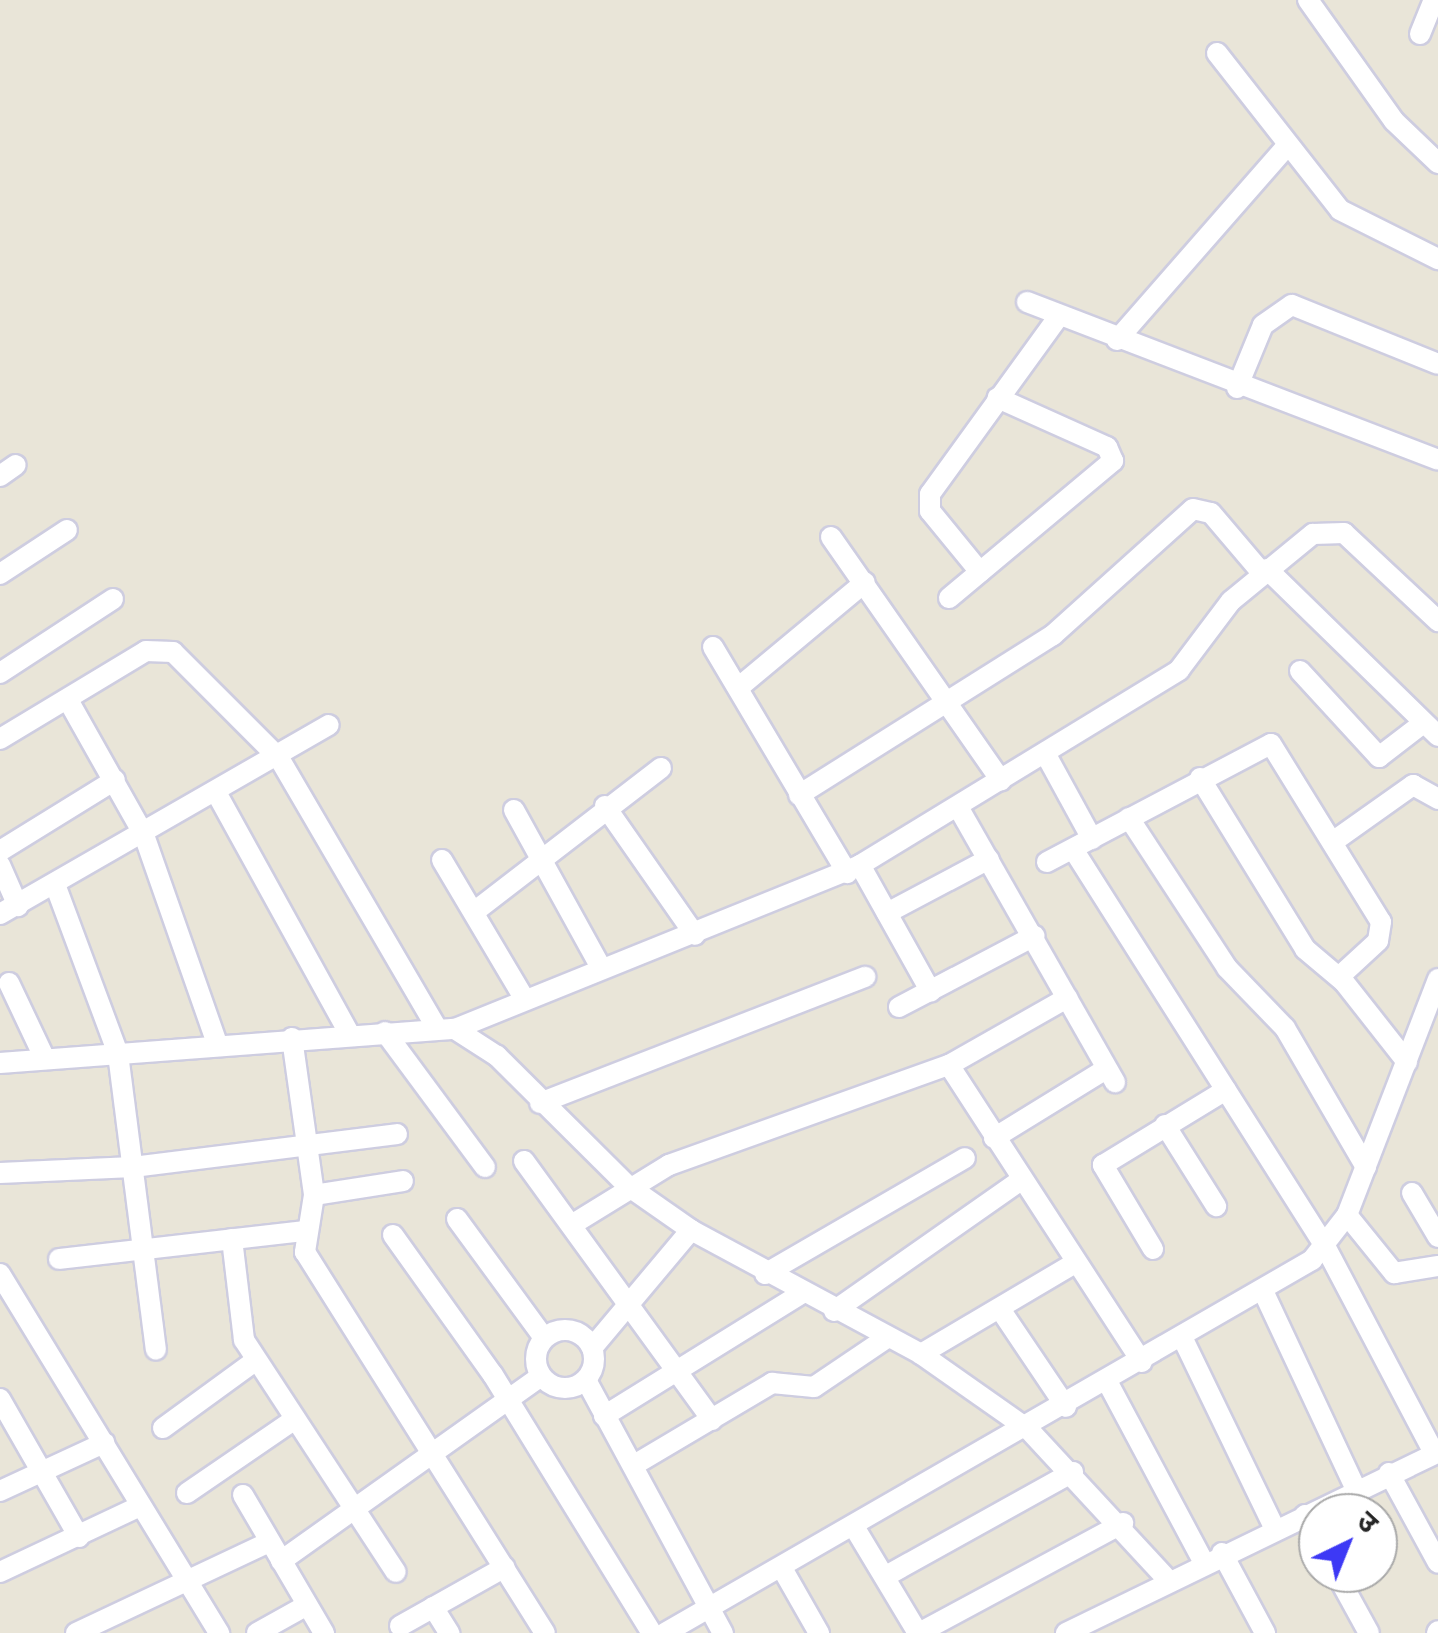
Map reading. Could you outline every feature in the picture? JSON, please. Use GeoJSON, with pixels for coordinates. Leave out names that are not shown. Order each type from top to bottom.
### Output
{"type":"FeatureCollection","features":[{"type":"Feature","properties":{"kind":"street"},"geometry":{"type":"LineString","coordinates":[[1308,0],[1394,121],[1438,163]]}},
{"type":"Feature","properties":{"kind":"street"},"geometry":{"type":"LineString","coordinates":[[1420,34],[1434,0]]}},
{"type":"Feature","properties":{"kind":"street"},"geometry":{"type":"LineString","coordinates":[[1217,53],[1286,148],[1363,227],[1438,258]]}},
{"type":"Feature","properties":{"kind":"street"},"geometry":{"type":"LineString","coordinates":[[1117,340],[1286,148]]}},
{"type":"Feature","properties":{"kind":"street"},"geometry":{"type":"LineString","coordinates":[[1026,302],[1236,388],[1438,460]]}},
{"type":"Feature","properties":{"kind":"street"},"geometry":{"type":"LineString","coordinates":[[1236,388],[1262,325],[1292,305],[1438,364]]}},
{"type":"Feature","properties":{"kind":"street"},"geometry":{"type":"LineString","coordinates":[[980,572],[928,502],[1059,316]]}},
{"type":"Feature","properties":{"kind":"street"},"geometry":{"type":"LineString","coordinates":[[949,598],[1114,456],[998,398]]}},
{"type":"Feature","properties":{"kind":"street"},"geometry":{"type":"LineString","coordinates":[[799,795],[953,701],[1095,603],[1193,509],[1211,513],[1265,571],[1430,730],[1388,754],[1374,754],[1300,670]]}},
{"type":"Feature","properties":{"kind":"street"},"geometry":{"type":"LineString","coordinates":[[0,1063],[446,1028],[522,995],[695,935],[853,869],[1179,670],[1265,571],[1332,529],[1438,620]]}},
{"type":"Feature","properties":{"kind":"street"},"geometry":{"type":"LineString","coordinates":[[0,574],[68,530]]}},
{"type":"Feature","properties":{"kind":"street"},"geometry":{"type":"LineString","coordinates":[[831,537],[953,701],[1001,780]]}},
{"type":"Feature","properties":{"kind":"street"},"geometry":{"type":"LineString","coordinates":[[738,688],[864,582]]}},
{"type":"Feature","properties":{"kind":"street"},"geometry":{"type":"LineString","coordinates":[[0,673],[112,598]]}},
{"type":"Feature","properties":{"kind":"street"},"geometry":{"type":"LineString","coordinates":[[713,647],[799,795],[887,913],[931,992]]}},
{"type":"Feature","properties":{"kind":"street"},"geometry":{"type":"LineString","coordinates":[[0,739],[166,648],[279,758],[446,1028],[540,1103],[628,1186],[765,1274],[921,1354],[1029,1430],[1124,1524],[1167,1579]]}},
{"type":"Feature","properties":{"kind":"street"},"geometry":{"type":"LineString","coordinates":[[68,700],[144,835],[216,1044]]}},
{"type":"Feature","properties":{"kind":"street"},"geometry":{"type":"LineString","coordinates":[[0,865],[9,910],[217,794],[329,725]]}},
{"type":"Feature","properties":{"kind":"street"},"geometry":{"type":"LineString","coordinates":[[1047,862],[1270,744],[1334,841],[1383,929],[1339,977]]}},
{"type":"Feature","properties":{"kind":"street"},"geometry":{"type":"LineString","coordinates":[[1045,754],[1092,839]]}},
{"type":"Feature","properties":{"kind":"street"},"geometry":{"type":"LineString","coordinates":[[474,912],[604,806],[661,768]]}},
{"type":"Feature","properties":{"kind":"street"},"geometry":{"type":"LineString","coordinates":[[1200,778],[1305,949],[1339,977],[1407,1062]]}},
{"type":"Feature","properties":{"kind":"street"},"geometry":{"type":"LineString","coordinates":[[0,851],[115,780]]}},
{"type":"Feature","properties":{"kind":"street"},"geometry":{"type":"LineString","coordinates":[[1334,841],[1413,785],[1438,799]]}},
{"type":"Feature","properties":{"kind":"street"},"geometry":{"type":"LineString","coordinates":[[217,794],[349,1033]]}},
{"type":"Feature","properties":{"kind":"street"},"geometry":{"type":"LineString","coordinates":[[604,806],[695,935]]}},
{"type":"Feature","properties":{"kind":"street"},"geometry":{"type":"LineString","coordinates":[[958,807],[1110,1075],[994,1138]]}},
{"type":"Feature","properties":{"kind":"street"},"geometry":{"type":"LineString","coordinates":[[514,810],[600,966]]}},
{"type":"Feature","properties":{"kind":"street"},"geometry":{"type":"LineString","coordinates":[[1129,818],[1240,985],[1286,1028],[1366,1167]]}},
{"type":"Feature","properties":{"kind":"street"},"geometry":{"type":"LineString","coordinates":[[1073,849],[1326,1248],[1436,1453],[1348,1493]]}},
{"type":"Feature","properties":{"kind":"street"},"geometry":{"type":"LineString","coordinates":[[887,913],[989,859]]}},
{"type":"Feature","properties":{"kind":"street"},"geometry":{"type":"LineString","coordinates":[[442,860],[522,995]]}},
{"type":"Feature","properties":{"kind":"street"},"geometry":{"type":"LineString","coordinates":[[56,887],[118,1054],[156,1350]]}},
{"type":"Feature","properties":{"kind":"street"},"geometry":{"type":"LineString","coordinates":[[899,1008],[1034,936]]}},
{"type":"Feature","properties":{"kind":"street"},"geometry":{"type":"LineString","coordinates":[[540,1103],[865,977]]}},
{"type":"Feature","properties":{"kind":"street"},"geometry":{"type":"LineString","coordinates":[[8,983],[44,1057]]}},
{"type":"Feature","properties":{"kind":"street"},"geometry":{"type":"LineString","coordinates":[[665,1633],[856,1530],[1029,1430],[1264,1293],[1326,1248],[1347,1214],[1437,983]]}},
{"type":"Feature","properties":{"kind":"street"},"geometry":{"type":"LineString","coordinates":[[573,1224],[628,1186],[949,1065],[1067,998]]}},
{"type":"Feature","properties":{"kind":"street"},"geometry":{"type":"LineString","coordinates":[[385,1032],[486,1167]]}},
{"type":"Feature","properties":{"kind":"street"},"geometry":{"type":"LineString","coordinates":[[292,1038],[314,1195],[306,1231],[310,1263],[436,1453],[545,1633]]}},
{"type":"Feature","properties":{"kind":"street"},"geometry":{"type":"LineString","coordinates":[[949,1065],[1073,1264],[1142,1362]]}},
{"type":"Feature","properties":{"kind":"street"},"geometry":{"type":"LineString","coordinates":[[1154,1249],[1103,1165],[1226,1090]]}},
{"type":"Feature","properties":{"kind":"street"},"geometry":{"type":"LineString","coordinates":[[1165,1125],[1216,1206]]}},
{"type":"Feature","properties":{"kind":"street"},"geometry":{"type":"LineString","coordinates":[[0,1173],[133,1168],[308,1140],[397,1134]]}},
{"type":"Feature","properties":{"kind":"street"},"geometry":{"type":"LineString","coordinates":[[765,1274],[964,1158]]}},
{"type":"Feature","properties":{"kind":"street"},"geometry":{"type":"LineString","coordinates":[[524,1161],[633,1302],[712,1420]]}},
{"type":"Feature","properties":{"kind":"street"},"geometry":{"type":"LineString","coordinates":[[314,1195],[403,1181]]}},
{"type":"Feature","properties":{"kind":"street"},"geometry":{"type":"LineString","coordinates":[[834,1311],[1020,1181]]}},
{"type":"Feature","properties":{"kind":"street"},"geometry":{"type":"LineString","coordinates":[[1412,1194],[1438,1237]]}},
{"type":"Feature","properties":{"kind":"street"},"geometry":{"type":"LineString","coordinates":[[1347,1214],[1394,1273],[1438,1266]]}},
{"type":"Feature","properties":{"kind":"street"},"geometry":{"type":"LineString","coordinates":[[457,1219],[544,1338]]}},
{"type":"Feature","properties":{"kind":"street"},"geometry":{"type":"LineString","coordinates":[[692,1230],[592,1348],[586,1380],[723,1633]]}},
{"type":"Feature","properties":{"kind":"street"},"geometry":{"type":"LineString","coordinates":[[59,1259],[306,1231]]}},
{"type":"Feature","properties":{"kind":"street"},"geometry":{"type":"LineString","coordinates":[[392,1235],[510,1401],[652,1633]]}},
{"type":"Feature","properties":{"kind":"street"},"geometry":{"type":"LineString","coordinates":[[232,1239],[238,1320],[254,1361],[357,1508],[396,1572]]}},
{"type":"Feature","properties":{"kind":"street"},"geometry":{"type":"LineString","coordinates":[[921,1354],[1073,1264]]}},
{"type":"Feature","properties":{"kind":"street"},"geometry":{"type":"LineString","coordinates":[[2,1283],[219,1633]]}},
{"type":"Feature","properties":{"kind":"street"},"geometry":{"type":"LineString","coordinates":[[1264,1293],[1356,1489]]}},
{"type":"Feature","properties":{"kind":"street"},"geometry":{"type":"LineString","coordinates":[[604,1416],[800,1294]]}},
{"type":"Feature","properties":{"kind":"street"},"geometry":{"type":"LineString","coordinates":[[1000,1309],[1066,1408]]}},
{"type":"Feature","properties":{"kind":"street"},"geometry":{"type":"LineString","coordinates":[[586,1380],[565,1388],[541,1376],[535,1359],[544,1338],[565,1329],[592,1348]]}},
{"type":"Feature","properties":{"kind":"street"},"geometry":{"type":"LineString","coordinates":[[634,1464],[772,1384],[814,1387],[888,1337]]}},
{"type":"Feature","properties":{"kind":"street"},"geometry":{"type":"LineString","coordinates":[[1183,1338],[1276,1529]]}},
{"type":"Feature","properties":{"kind":"street"},"geometry":{"type":"LineString","coordinates":[[164,1428],[254,1361]]}},
{"type":"Feature","properties":{"kind":"street"},"geometry":{"type":"LineString","coordinates":[[281,1561],[541,1376]]}},
{"type":"Feature","properties":{"kind":"street"},"geometry":{"type":"LineString","coordinates":[[1108,1382],[1212,1557],[1265,1633]]}},
{"type":"Feature","properties":{"kind":"street"},"geometry":{"type":"LineString","coordinates":[[0,1399],[79,1537]]}},
{"type":"Feature","properties":{"kind":"street"},"geometry":{"type":"LineString","coordinates":[[187,1493],[295,1418]]}},
{"type":"Feature","properties":{"kind":"street"},"geometry":{"type":"LineString","coordinates":[[0,1491],[104,1443]]}},
{"type":"Feature","properties":{"kind":"street"},"geometry":{"type":"LineString","coordinates":[[886,1576],[1073,1472]]}},
{"type":"Feature","properties":{"kind":"street"},"geometry":{"type":"LineString","coordinates":[[1389,1473],[1438,1563]]}},
{"type":"Feature","properties":{"kind":"street"},"geometry":{"type":"LineString","coordinates":[[243,1496],[324,1633]]}},
{"type":"Feature","properties":{"kind":"street"},"geometry":{"type":"LineString","coordinates":[[0,1572],[140,1506]]}},
{"type":"Feature","properties":{"kind":"street"},"geometry":{"type":"LineString","coordinates":[[1066,1633],[1167,1579],[1298,1518]]}},
{"type":"Feature","properties":{"kind":"street"},"geometry":{"type":"LineString","coordinates":[[856,1530],[919,1633],[1124,1524]]}},
{"type":"Feature","properties":{"kind":"street"},"geometry":{"type":"LineString","coordinates":[[76,1633],[188,1586],[269,1542]]}},
{"type":"Feature","properties":{"kind":"street"},"geometry":{"type":"LineString","coordinates":[[400,1626],[504,1567]]}},
{"type":"Feature","properties":{"kind":"street"},"geometry":{"type":"LineString","coordinates":[[783,1570],[819,1633]]}},
{"type":"Feature","properties":{"kind":"street"},"geometry":{"type":"LineString","coordinates":[[1347,1593],[1369,1633]]}},
{"type":"Feature","properties":{"kind":"street"},"geometry":{"type":"LineString","coordinates":[[257,1633],[307,1605]]}},
{"type":"Feature","properties":{"kind":"street"},"geometry":{"type":"LineString","coordinates":[[433,1606],[448,1633]]}}]}
